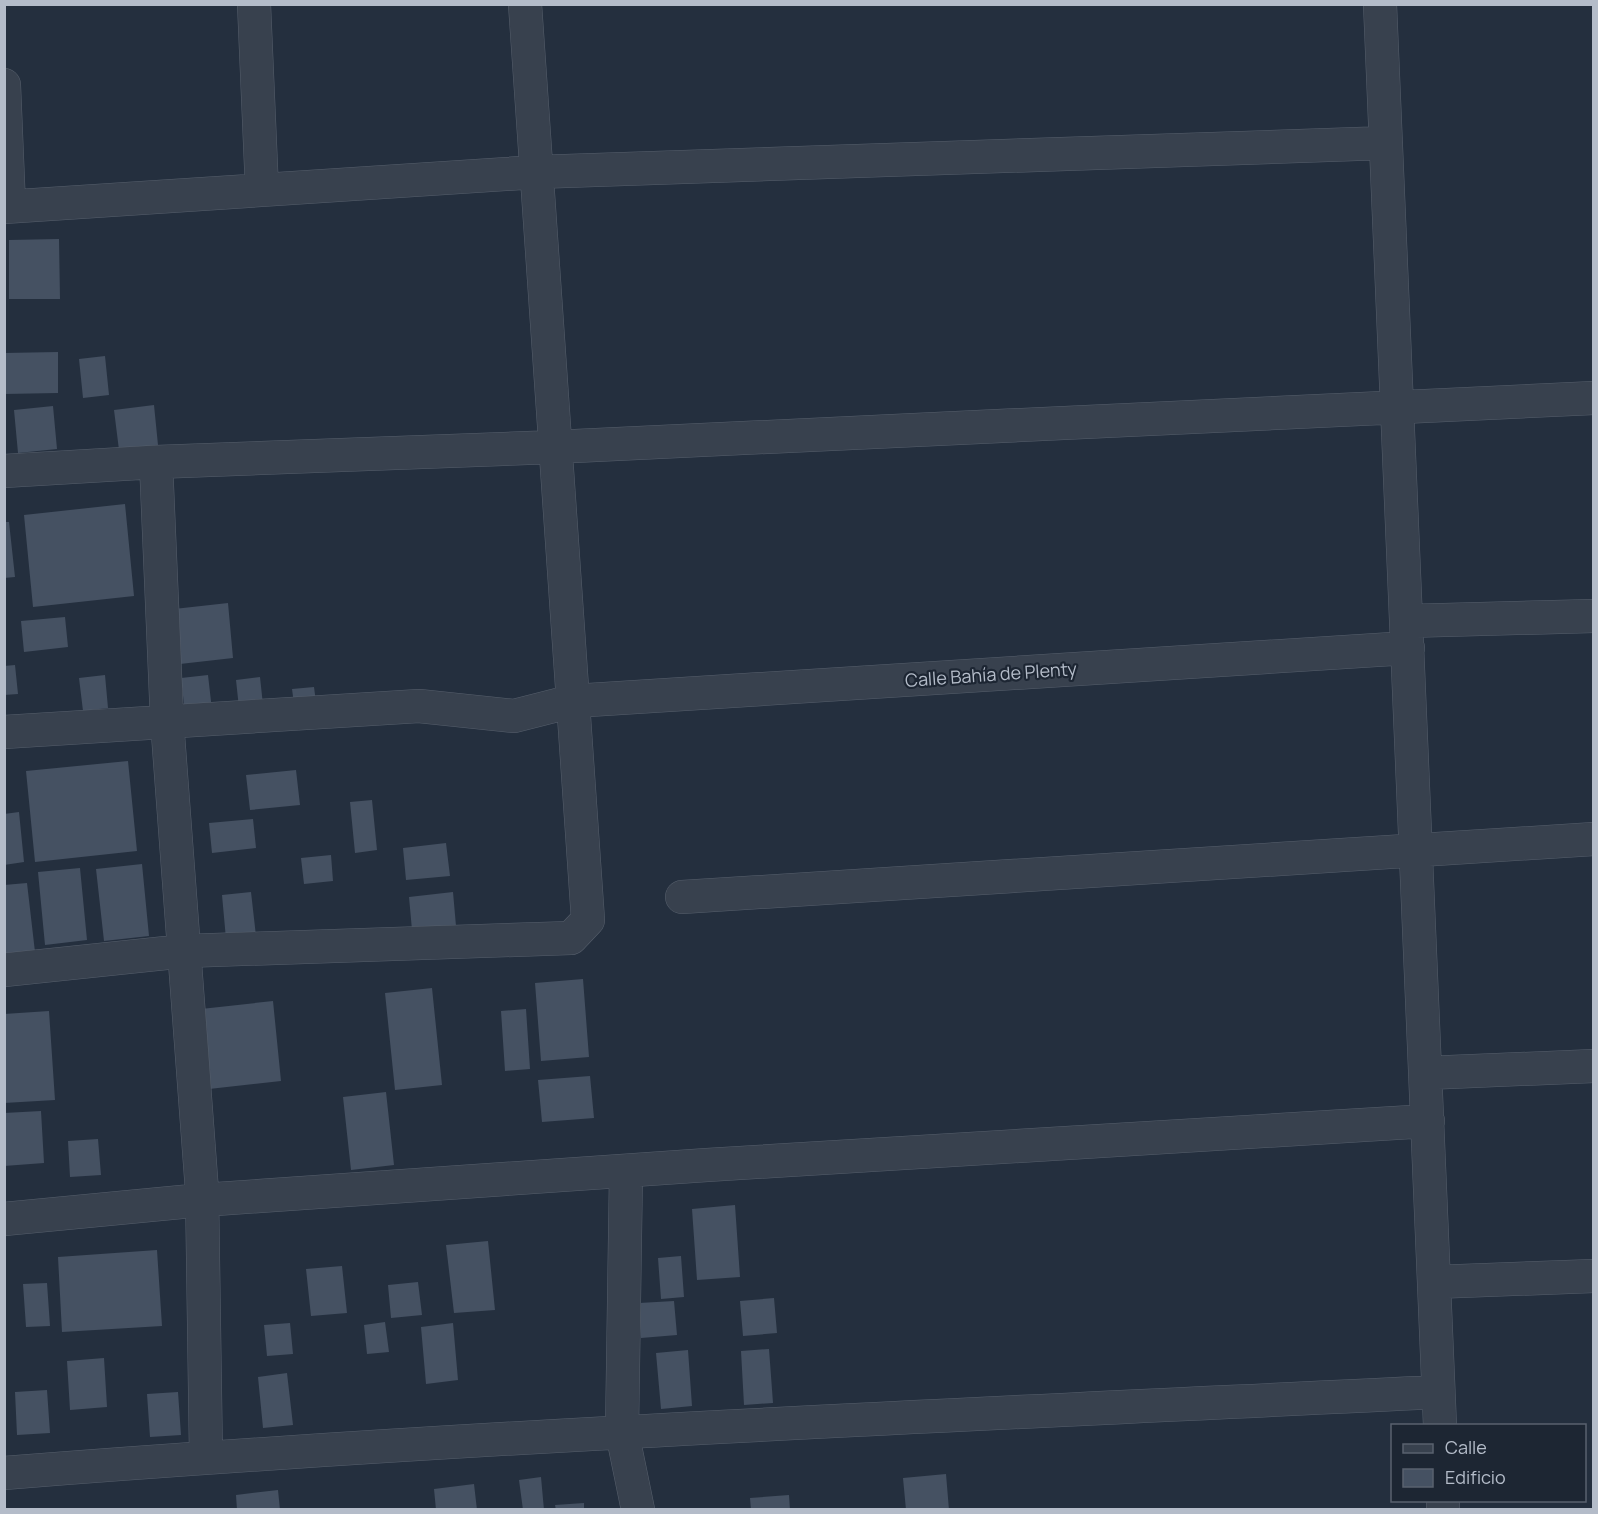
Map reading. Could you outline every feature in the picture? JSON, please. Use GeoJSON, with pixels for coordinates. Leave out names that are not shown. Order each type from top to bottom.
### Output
{"type":"FeatureCollection","features":[{"type":"Feature","properties":{"kind":"street"},"geometry":{"type":"LineString","coordinates":[[254,4],[262,190]]}},
{"type":"Feature","properties":{"kind":"street"},"geometry":{"type":"LineString","coordinates":[[4,970],[185,951],[571,938],[588,920],[525,4]]}},
{"type":"Feature","properties":{"kind":"street"},"geometry":{"type":"LineString","coordinates":[[1380,4],[1440,1424]]}},
{"type":"Feature","properties":{"kind":"street"},"geometry":{"type":"LineString","coordinates":[[4,86],[7,207],[536,172],[1386,142]]}},
{"type":"Feature","properties":{"kind":"street"},"geometry":{"type":"LineString","coordinates":[[4,471],[156,462],[554,447],[1593,398]]}},
{"type":"Feature","properties":{"kind":"street"},"geometry":{"type":"LineString","coordinates":[[156,462],[167,721],[202,1200],[206,1457]]}},
{"type":"Feature","properties":{"kind":"street","name":"Calle Bahía de Plenty"},"geometry":{"type":"LineString","coordinates":[[4,732],[419,706],[514,716],[573,701],[1408,635],[1593,616]]}},
{"type":"Feature","properties":{"kind":"street"},"geometry":{"type":"LineString","coordinates":[[682,897],[1593,839]]}},
{"type":"Feature","properties":{"kind":"street"},"geometry":{"type":"LineString","coordinates":[[1426,1073],[1593,1066]]}},
{"type":"Feature","properties":{"kind":"street"},"geometry":{"type":"LineString","coordinates":[[4,1219],[202,1200],[1428,1121]]}},
{"type":"Feature","properties":{"kind":"street"},"geometry":{"type":"LineString","coordinates":[[626,1172],[622,1432],[638,1509]]}},
{"type":"Feature","properties":{"kind":"street"},"geometry":{"type":"LineString","coordinates":[[1434,1282],[1593,1276]]}},
{"type":"Feature","properties":{"kind":"street"},"geometry":{"type":"LineString","coordinates":[[4,1473],[206,1457],[622,1432],[1438,1392]]}},
{"type":"Feature","properties":{"kind":"building"},"geometry":{"type":"Polygon","coordinates":[[[59,239],[60,299],[9,299],[9,240],[59,239]]]}},
{"type":"Feature","properties":{"kind":"building"},"geometry":{"type":"Polygon","coordinates":[[[58,352],[58,393],[4,394],[4,353],[58,352]]]}},
{"type":"Feature","properties":{"kind":"building"},"geometry":{"type":"Polygon","coordinates":[[[105,356],[109,395],[83,398],[79,359],[105,356]]]}},
{"type":"Feature","properties":{"kind":"building"},"geometry":{"type":"Polygon","coordinates":[[[154,405],[158,445],[119,450],[114,410],[154,405]]]}},
{"type":"Feature","properties":{"kind":"building"},"geometry":{"type":"Polygon","coordinates":[[[53,406],[57,449],[18,453],[14,410],[53,406]]]}},
{"type":"Feature","properties":{"kind":"building"},"geometry":{"type":"Polygon","coordinates":[[[125,504],[134,596],[33,607],[24,515],[125,504]]]}},
{"type":"Feature","properties":{"kind":"building"},"geometry":{"type":"Polygon","coordinates":[[[4,522],[9,522],[15,577],[4,578],[4,522]]]}},
{"type":"Feature","properties":{"kind":"building"},"geometry":{"type":"Polygon","coordinates":[[[228,603],[233,658],[180,664],[174,609],[228,603]]]}},
{"type":"Feature","properties":{"kind":"building"},"geometry":{"type":"Polygon","coordinates":[[[65,617],[68,647],[24,652],[21,621],[65,617]]]}},
{"type":"Feature","properties":{"kind":"building"},"geometry":{"type":"Polygon","coordinates":[[[15,665],[18,694],[4,695],[4,666],[15,665]]]}},
{"type":"Feature","properties":{"kind":"building"},"geometry":{"type":"Polygon","coordinates":[[[105,675],[108,708],[83,711],[79,678],[105,675]]]}},
{"type":"Feature","properties":{"kind":"building"},"geometry":{"type":"Polygon","coordinates":[[[208,675],[212,710],[185,713],[181,678],[208,675]]]}},
{"type":"Feature","properties":{"kind":"building"},"geometry":{"type":"Polygon","coordinates":[[[260,677],[263,705],[239,708],[236,680],[260,677]]]}},
{"type":"Feature","properties":{"kind":"building"},"geometry":{"type":"Polygon","coordinates":[[[314,687],[316,702],[294,704],[292,689],[314,687]]]}},
{"type":"Feature","properties":{"kind":"building"},"geometry":{"type":"Polygon","coordinates":[[[128,761],[137,851],[35,862],[26,771],[128,761]]]}},
{"type":"Feature","properties":{"kind":"building"},"geometry":{"type":"Polygon","coordinates":[[[296,770],[300,805],[250,810],[246,775],[296,770]]]}},
{"type":"Feature","properties":{"kind":"building"},"geometry":{"type":"Polygon","coordinates":[[[372,800],[377,850],[355,853],[350,802],[372,800]]]}},
{"type":"Feature","properties":{"kind":"building"},"geometry":{"type":"Polygon","coordinates":[[[19,812],[24,862],[4,865],[4,814],[19,812]]]}},
{"type":"Feature","properties":{"kind":"building"},"geometry":{"type":"Polygon","coordinates":[[[253,819],[256,848],[212,853],[209,823],[253,819]]]}},
{"type":"Feature","properties":{"kind":"building"},"geometry":{"type":"Polygon","coordinates":[[[446,843],[450,876],[406,880],[403,848],[446,843]]]}},
{"type":"Feature","properties":{"kind":"building"},"geometry":{"type":"Polygon","coordinates":[[[331,855],[333,881],[304,884],[301,858],[331,855]]]}},
{"type":"Feature","properties":{"kind":"building"},"geometry":{"type":"Polygon","coordinates":[[[142,864],[149,936],[104,941],[96,869],[142,864]]]}},
{"type":"Feature","properties":{"kind":"building"},"geometry":{"type":"Polygon","coordinates":[[[80,868],[87,940],[45,945],[38,872],[80,868]]]}},
{"type":"Feature","properties":{"kind":"building"},"geometry":{"type":"Polygon","coordinates":[[[27,883],[35,952],[4,955],[4,885],[27,883]]]}},
{"type":"Feature","properties":{"kind":"building"},"geometry":{"type":"Polygon","coordinates":[[[251,892],[256,936],[226,939],[222,895],[251,892]]]}},
{"type":"Feature","properties":{"kind":"building"},"geometry":{"type":"Polygon","coordinates":[[[453,892],[456,926],[412,930],[409,897],[453,892]]]}},
{"type":"Feature","properties":{"kind":"building"},"geometry":{"type":"Polygon","coordinates":[[[583,979],[589,1057],[541,1061],[535,983],[583,979]]]}},
{"type":"Feature","properties":{"kind":"building"},"geometry":{"type":"Polygon","coordinates":[[[432,988],[442,1085],[395,1090],[385,993],[432,988]]]}},
{"type":"Feature","properties":{"kind":"building"},"geometry":{"type":"Polygon","coordinates":[[[273,1001],[281,1081],[209,1089],[201,1009],[273,1001]]]}},
{"type":"Feature","properties":{"kind":"building"},"geometry":{"type":"Polygon","coordinates":[[[526,1009],[530,1069],[505,1071],[501,1011],[526,1009]]]}},
{"type":"Feature","properties":{"kind":"building"},"geometry":{"type":"Polygon","coordinates":[[[49,1011],[55,1100],[4,1103],[4,1014],[49,1011]]]}},
{"type":"Feature","properties":{"kind":"building"},"geometry":{"type":"Polygon","coordinates":[[[590,1076],[594,1118],[542,1122],[538,1080],[590,1076]]]}},
{"type":"Feature","properties":{"kind":"building"},"geometry":{"type":"Polygon","coordinates":[[[386,1092],[394,1165],[351,1170],[343,1097],[386,1092]]]}},
{"type":"Feature","properties":{"kind":"building"},"geometry":{"type":"Polygon","coordinates":[[[41,1111],[44,1163],[4,1166],[4,1113],[41,1111]]]}},
{"type":"Feature","properties":{"kind":"building"},"geometry":{"type":"Polygon","coordinates":[[[98,1139],[101,1175],[70,1177],[68,1141],[98,1139]]]}},
{"type":"Feature","properties":{"kind":"building"},"geometry":{"type":"Polygon","coordinates":[[[735,1205],[740,1277],[697,1280],[692,1209],[735,1205]]]}},
{"type":"Feature","properties":{"kind":"building"},"geometry":{"type":"Polygon","coordinates":[[[488,1241],[495,1310],[454,1313],[446,1245],[488,1241]]]}},
{"type":"Feature","properties":{"kind":"building"},"geometry":{"type":"Polygon","coordinates":[[[157,1250],[162,1326],[62,1332],[58,1257],[157,1250]]]}},
{"type":"Feature","properties":{"kind":"building"},"geometry":{"type":"Polygon","coordinates":[[[681,1256],[684,1297],[661,1299],[658,1258],[681,1256]]]}},
{"type":"Feature","properties":{"kind":"building"},"geometry":{"type":"Polygon","coordinates":[[[342,1266],[347,1313],[311,1316],[306,1269],[342,1266]]]}},
{"type":"Feature","properties":{"kind":"building"},"geometry":{"type":"Polygon","coordinates":[[[418,1282],[422,1315],[391,1318],[388,1285],[418,1282]]]}},
{"type":"Feature","properties":{"kind":"building"},"geometry":{"type":"Polygon","coordinates":[[[47,1283],[50,1326],[26,1327],[23,1284],[47,1283]]]}},
{"type":"Feature","properties":{"kind":"building"},"geometry":{"type":"Polygon","coordinates":[[[774,1298],[777,1333],[743,1336],[740,1301],[774,1298]]]}},
{"type":"Feature","properties":{"kind":"building"},"geometry":{"type":"Polygon","coordinates":[[[674,1301],[677,1335],[641,1338],[639,1303],[674,1301]]]}},
{"type":"Feature","properties":{"kind":"building"},"geometry":{"type":"Polygon","coordinates":[[[385,1322],[389,1352],[367,1354],[364,1325],[385,1322]]]}},
{"type":"Feature","properties":{"kind":"building"},"geometry":{"type":"Polygon","coordinates":[[[290,1323],[293,1354],[267,1356],[264,1325],[290,1323]]]}},
{"type":"Feature","properties":{"kind":"building"},"geometry":{"type":"Polygon","coordinates":[[[453,1323],[458,1380],[426,1384],[421,1327],[453,1323]]]}},
{"type":"Feature","properties":{"kind":"building"},"geometry":{"type":"Polygon","coordinates":[[[769,1349],[773,1403],[744,1405],[741,1351],[769,1349]]]}},
{"type":"Feature","properties":{"kind":"building"},"geometry":{"type":"Polygon","coordinates":[[[688,1350],[692,1406],[661,1409],[656,1353],[688,1350]]]}},
{"type":"Feature","properties":{"kind":"building"},"geometry":{"type":"Polygon","coordinates":[[[104,1358],[107,1407],[70,1410],[67,1361],[104,1358]]]}},
{"type":"Feature","properties":{"kind":"building"},"geometry":{"type":"Polygon","coordinates":[[[287,1373],[293,1425],[263,1428],[258,1377],[287,1373]]]}},
{"type":"Feature","properties":{"kind":"building"},"geometry":{"type":"Polygon","coordinates":[[[47,1390],[50,1433],[17,1435],[15,1392],[47,1390]]]}},
{"type":"Feature","properties":{"kind":"building"},"geometry":{"type":"Polygon","coordinates":[[[178,1392],[181,1435],[150,1437],[147,1394],[178,1392]]]}},
{"type":"Feature","properties":{"kind":"building"},"geometry":{"type":"Polygon","coordinates":[[[946,1474],[949,1510],[906,1510],[903,1478],[946,1474]]]}},
{"type":"Feature","properties":{"kind":"building"},"geometry":{"type":"Polygon","coordinates":[[[541,1477],[544,1510],[523,1510],[519,1480],[541,1477]]]}},
{"type":"Feature","properties":{"kind":"building"},"geometry":{"type":"Polygon","coordinates":[[[474,1484],[477,1510],[436,1510],[434,1489],[474,1484]]]}},
{"type":"Feature","properties":{"kind":"building"},"geometry":{"type":"Polygon","coordinates":[[[278,1490],[280,1510],[237,1510],[236,1495],[278,1490]]]}},
{"type":"Feature","properties":{"kind":"building"},"geometry":{"type":"Polygon","coordinates":[[[789,1495],[790,1510],[751,1510],[750,1498],[789,1495]]]}},
{"type":"Feature","properties":{"kind":"building"},"geometry":{"type":"Polygon","coordinates":[[[584,1503],[584,1510],[556,1510],[555,1505],[584,1503]]]}}]}
